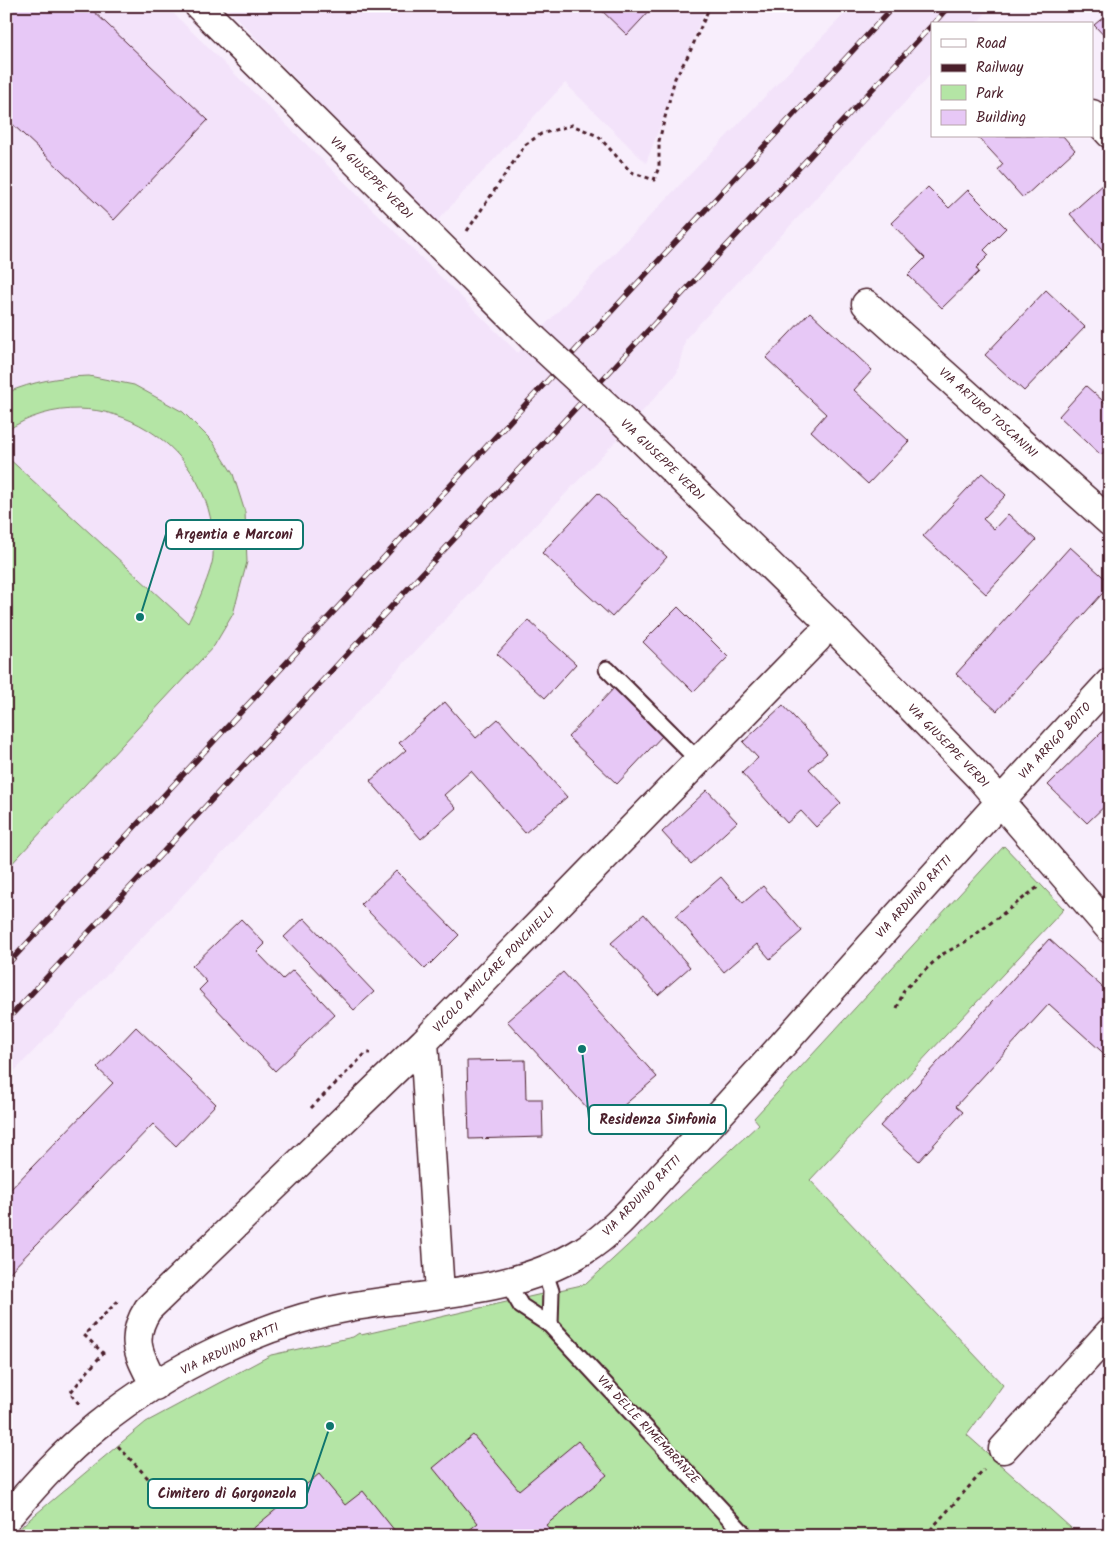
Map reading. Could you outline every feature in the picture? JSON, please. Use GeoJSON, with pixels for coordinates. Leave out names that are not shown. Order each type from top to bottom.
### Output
{"type":"FeatureCollection","features":[{"type":"Feature","properties":{"kind":"street","name":"VIA GIUSEPPE VERDI"},"geometry":{"type":"LineString","coordinates":[[199,6],[533,338],[628,426],[828,622],[1000,801],[1110,929]]}},
{"type":"Feature","properties":{"kind":"street"},"geometry":{"type":"LineString","coordinates":[[1094,116],[1110,134]]}},
{"type":"Feature","properties":{"kind":"street","name":"VIA ARTURO TOSCANINI"},"geometry":{"type":"LineString","coordinates":[[866,304],[1110,522]]}},
{"type":"Feature","properties":{"kind":"street","name":"VICOLO AMILCARE PONCHIELLI"},"geometry":{"type":"LineString","coordinates":[[440,1293],[424,1042],[817,639]]}},
{"type":"Feature","properties":{"kind":"street","name":"VIA ARRIGO BOITO"},"geometry":{"type":"LineString","coordinates":[[1000,801],[1110,682]]}},
{"type":"Feature","properties":{"kind":"street","name":"VIA ARDUINO RATTI"},"geometry":{"type":"LineString","coordinates":[[6,1519],[43,1476],[98,1425],[155,1386],[212,1354],[284,1324],[346,1308],[507,1282],[544,1270],[582,1252],[617,1224],[738,1094],[1000,801]]}},
{"type":"Feature","properties":{"kind":"street"},"geometry":{"type":"LineString","coordinates":[[155,1386],[140,1358],[137,1345],[138,1330],[148,1309],[424,1042]]}},
{"type":"Feature","properties":{"kind":"street"},"geometry":{"type":"LineString","coordinates":[[1003,1449],[1110,1332]]}},
{"type":"Feature","properties":{"kind":"lane"},"geometry":{"type":"LineString","coordinates":[[607,669],[698,761]]}},
{"type":"Feature","properties":{"kind":"lane"},"geometry":{"type":"LineString","coordinates":[[544,1270],[550,1286],[550,1325]]}},
{"type":"Feature","properties":{"kind":"lane","name":"VIA DELLE RIMEMBRANZE"},"geometry":{"type":"LineString","coordinates":[[507,1282],[521,1306],[550,1325],[746,1536]]}},
{"type":"Feature","properties":{"kind":"path"},"geometry":{"type":"LineString","coordinates":[[464,235],[525,145],[541,134],[564,127],[572,125],[598,136],[632,172],[654,180],[659,167],[659,141],[675,78],[689,54],[710,6]]}},
{"type":"Feature","properties":{"kind":"path"},"geometry":{"type":"LineString","coordinates":[[896,1008],[904,990],[941,955],[967,941],[1043,883]]}},
{"type":"Feature","properties":{"kind":"path"},"geometry":{"type":"LineString","coordinates":[[112,1440],[160,1491]]}},
{"type":"Feature","properties":{"kind":"path"},"geometry":{"type":"LineString","coordinates":[[925,1536],[1003,1449]]}},
{"type":"Feature","properties":{"kind":"shaded area"},"geometry":{"type":"Polygon","coordinates":[[[6,6],[166,6],[518,353],[852,6],[992,6],[978,22],[931,22],[931,74],[686,338],[677,373],[614,443],[6,1080],[6,6]]]}},
{"type":"Feature","properties":{"kind":"shaded area"},"geometry":{"type":"Polygon","coordinates":[[[225,6],[706,6],[646,163],[565,83],[435,223],[225,6]]]}},
{"type":"Feature","properties":{"kind":"green space"},"geometry":{"type":"Polygon","coordinates":[[[89,376],[134,385],[183,412],[213,442],[233,474],[245,512],[247,562],[233,614],[214,646],[6,870],[6,456],[188,623],[203,590],[212,562],[210,517],[197,482],[176,452],[147,429],[114,415],[79,409],[42,414],[6,431],[6,393],[47,380],[89,376]]]}},
{"type":"Feature","properties":{"kind":"green space"},"geometry":{"type":"Polygon","coordinates":[[[1004,846],[1064,909],[810,1180],[1003,1385],[967,1435],[1080,1536],[14,1536],[24,1524],[146,1422],[271,1355],[353,1337],[359,1333],[361,1335],[586,1284],[759,1124],[754,1118],[1004,846]]]}},
{"type":"Feature","properties":{"kind":"building"},"geometry":{"type":"Polygon","coordinates":[[[6,6],[88,6],[208,120],[114,220],[6,118],[6,6]]]}},
{"type":"Feature","properties":{"kind":"building"},"geometry":{"type":"Polygon","coordinates":[[[597,6],[654,6],[627,35],[597,6]]]}},
{"type":"Feature","properties":{"kind":"building"},"geometry":{"type":"Polygon","coordinates":[[[1110,12],[1110,42],[1094,25],[1110,12]]]}},
{"type":"Feature","properties":{"kind":"building"},"geometry":{"type":"Polygon","coordinates":[[[979,138],[1065,138],[1075,150],[1023,198],[998,170],[1003,164],[979,138]]]}},
{"type":"Feature","properties":{"kind":"building"},"geometry":{"type":"Polygon","coordinates":[[[1105,183],[1110,188],[1110,259],[1070,214],[1105,183]]]}},
{"type":"Feature","properties":{"kind":"building"},"geometry":{"type":"Polygon","coordinates":[[[928,187],[949,208],[968,190],[1006,228],[984,250],[989,255],[976,268],[979,272],[942,308],[908,275],[925,258],[891,223],[928,187]]]}},
{"type":"Feature","properties":{"kind":"building"},"geometry":{"type":"Polygon","coordinates":[[[1046,290],[1085,327],[1024,391],[985,355],[1046,290]]]}},
{"type":"Feature","properties":{"kind":"building"},"geometry":{"type":"Polygon","coordinates":[[[810,312],[872,370],[854,390],[909,441],[868,484],[811,431],[826,414],[766,358],[810,312]]]}},
{"type":"Feature","properties":{"kind":"building"},"geometry":{"type":"Polygon","coordinates":[[[1086,386],[1110,407],[1110,445],[1101,455],[1059,416],[1086,386]]]}},
{"type":"Feature","properties":{"kind":"building"},"geometry":{"type":"Polygon","coordinates":[[[982,473],[1006,495],[983,519],[994,529],[1008,514],[1036,540],[986,594],[923,536],[982,473]]]}},
{"type":"Feature","properties":{"kind":"building"},"geometry":{"type":"Polygon","coordinates":[[[598,493],[667,557],[612,617],[542,553],[598,493]]]}},
{"type":"Feature","properties":{"kind":"building"},"geometry":{"type":"Polygon","coordinates":[[[1070,547],[1110,585],[997,711],[956,674],[1070,547]]]}},
{"type":"Feature","properties":{"kind":"building"},"geometry":{"type":"Polygon","coordinates":[[[678,607],[728,657],[694,692],[643,642],[678,607]]]}},
{"type":"Feature","properties":{"kind":"building"},"geometry":{"type":"Polygon","coordinates":[[[528,620],[576,664],[545,698],[497,654],[528,620]]]}},
{"type":"Feature","properties":{"kind":"building"},"geometry":{"type":"Polygon","coordinates":[[[615,687],[664,734],[617,784],[568,737],[615,687]]]}},
{"type":"Feature","properties":{"kind":"building"},"geometry":{"type":"Polygon","coordinates":[[[445,702],[476,738],[498,719],[567,797],[525,833],[471,771],[444,795],[456,808],[421,839],[370,781],[406,750],[399,743],[445,702]]]}},
{"type":"Feature","properties":{"kind":"building"},"geometry":{"type":"Polygon","coordinates":[[[783,705],[827,753],[809,769],[841,803],[816,827],[801,811],[787,823],[742,773],[758,758],[743,742],[783,705]]]}},
{"type":"Feature","properties":{"kind":"building"},"geometry":{"type":"Polygon","coordinates":[[[1104,730],[1110,736],[1110,801],[1087,823],[1048,785],[1104,730]]]}},
{"type":"Feature","properties":{"kind":"building"},"geometry":{"type":"Polygon","coordinates":[[[707,790],[737,822],[691,864],[662,832],[707,790]]]}},
{"type":"Feature","properties":{"kind":"building"},"geometry":{"type":"Polygon","coordinates":[[[396,871],[459,935],[425,969],[361,904],[396,871]]]}},
{"type":"Feature","properties":{"kind":"building"},"geometry":{"type":"Polygon","coordinates":[[[721,877],[743,903],[763,886],[802,931],[770,959],[757,944],[724,972],[676,916],[721,877]]]}},
{"type":"Feature","properties":{"kind":"building"},"geometry":{"type":"Polygon","coordinates":[[[644,914],[690,967],[658,995],[611,943],[644,914]]]}},
{"type":"Feature","properties":{"kind":"building"},"geometry":{"type":"Polygon","coordinates":[[[304,918],[374,992],[354,1010],[284,937],[304,918]]]}},
{"type":"Feature","properties":{"kind":"building"},"geometry":{"type":"Polygon","coordinates":[[[241,919],[265,944],[257,952],[283,979],[293,970],[335,1015],[275,1071],[199,990],[207,982],[192,966],[241,919]]]}},
{"type":"Feature","properties":{"kind":"building"},"geometry":{"type":"Polygon","coordinates":[[[1049,939],[1110,994],[1110,1059],[1049,1004],[956,1106],[963,1112],[919,1161],[880,1126],[1049,939]]]}},
{"type":"Feature","properties":{"kind":"building"},"geometry":{"type":"Polygon","coordinates":[[[563,972],[657,1077],[602,1124],[507,1021],[563,972]]]}},
{"type":"Feature","properties":{"kind":"building"},"geometry":{"type":"Polygon","coordinates":[[[136,1027],[216,1104],[176,1146],[153,1124],[6,1276],[6,1194],[113,1083],[97,1068],[136,1027]]]}},
{"type":"Feature","properties":{"kind":"building"},"geometry":{"type":"Polygon","coordinates":[[[525,1060],[526,1099],[542,1099],[543,1137],[469,1139],[467,1061],[525,1060]]]}},
{"type":"Feature","properties":{"kind":"building"},"geometry":{"type":"Polygon","coordinates":[[[473,1435],[519,1490],[578,1441],[607,1475],[546,1525],[555,1536],[462,1536],[478,1523],[433,1468],[473,1435]]]}},
{"type":"Feature","properties":{"kind":"building"},"geometry":{"type":"Polygon","coordinates":[[[319,1474],[345,1505],[363,1491],[399,1536],[244,1536],[319,1474]]]}},
{"type":"Feature","properties":{"kind":"railway"},"geometry":{"type":"LineString","coordinates":[[6,966],[894,6]]}},
{"type":"Feature","properties":{"kind":"railway"},"geometry":{"type":"LineString","coordinates":[[935,22],[949,6]]}},
{"type":"Feature","properties":{"kind":"railway"},"geometry":{"type":"LineString","coordinates":[[6,1021],[931,26]]}},
{"type":"Feature","properties":{"kind":"place","name":"Argentia e Marconi"},"geometry":{"type":"Point","coordinates":[140,617]}},
{"type":"Feature","properties":{"kind":"place","name":"Residenza Sinfonia"},"geometry":{"type":"Point","coordinates":[582,1049]}},
{"type":"Feature","properties":{"kind":"place","name":"Cimitero di Gorgonzola"},"geometry":{"type":"Point","coordinates":[330,1426]}}]}
